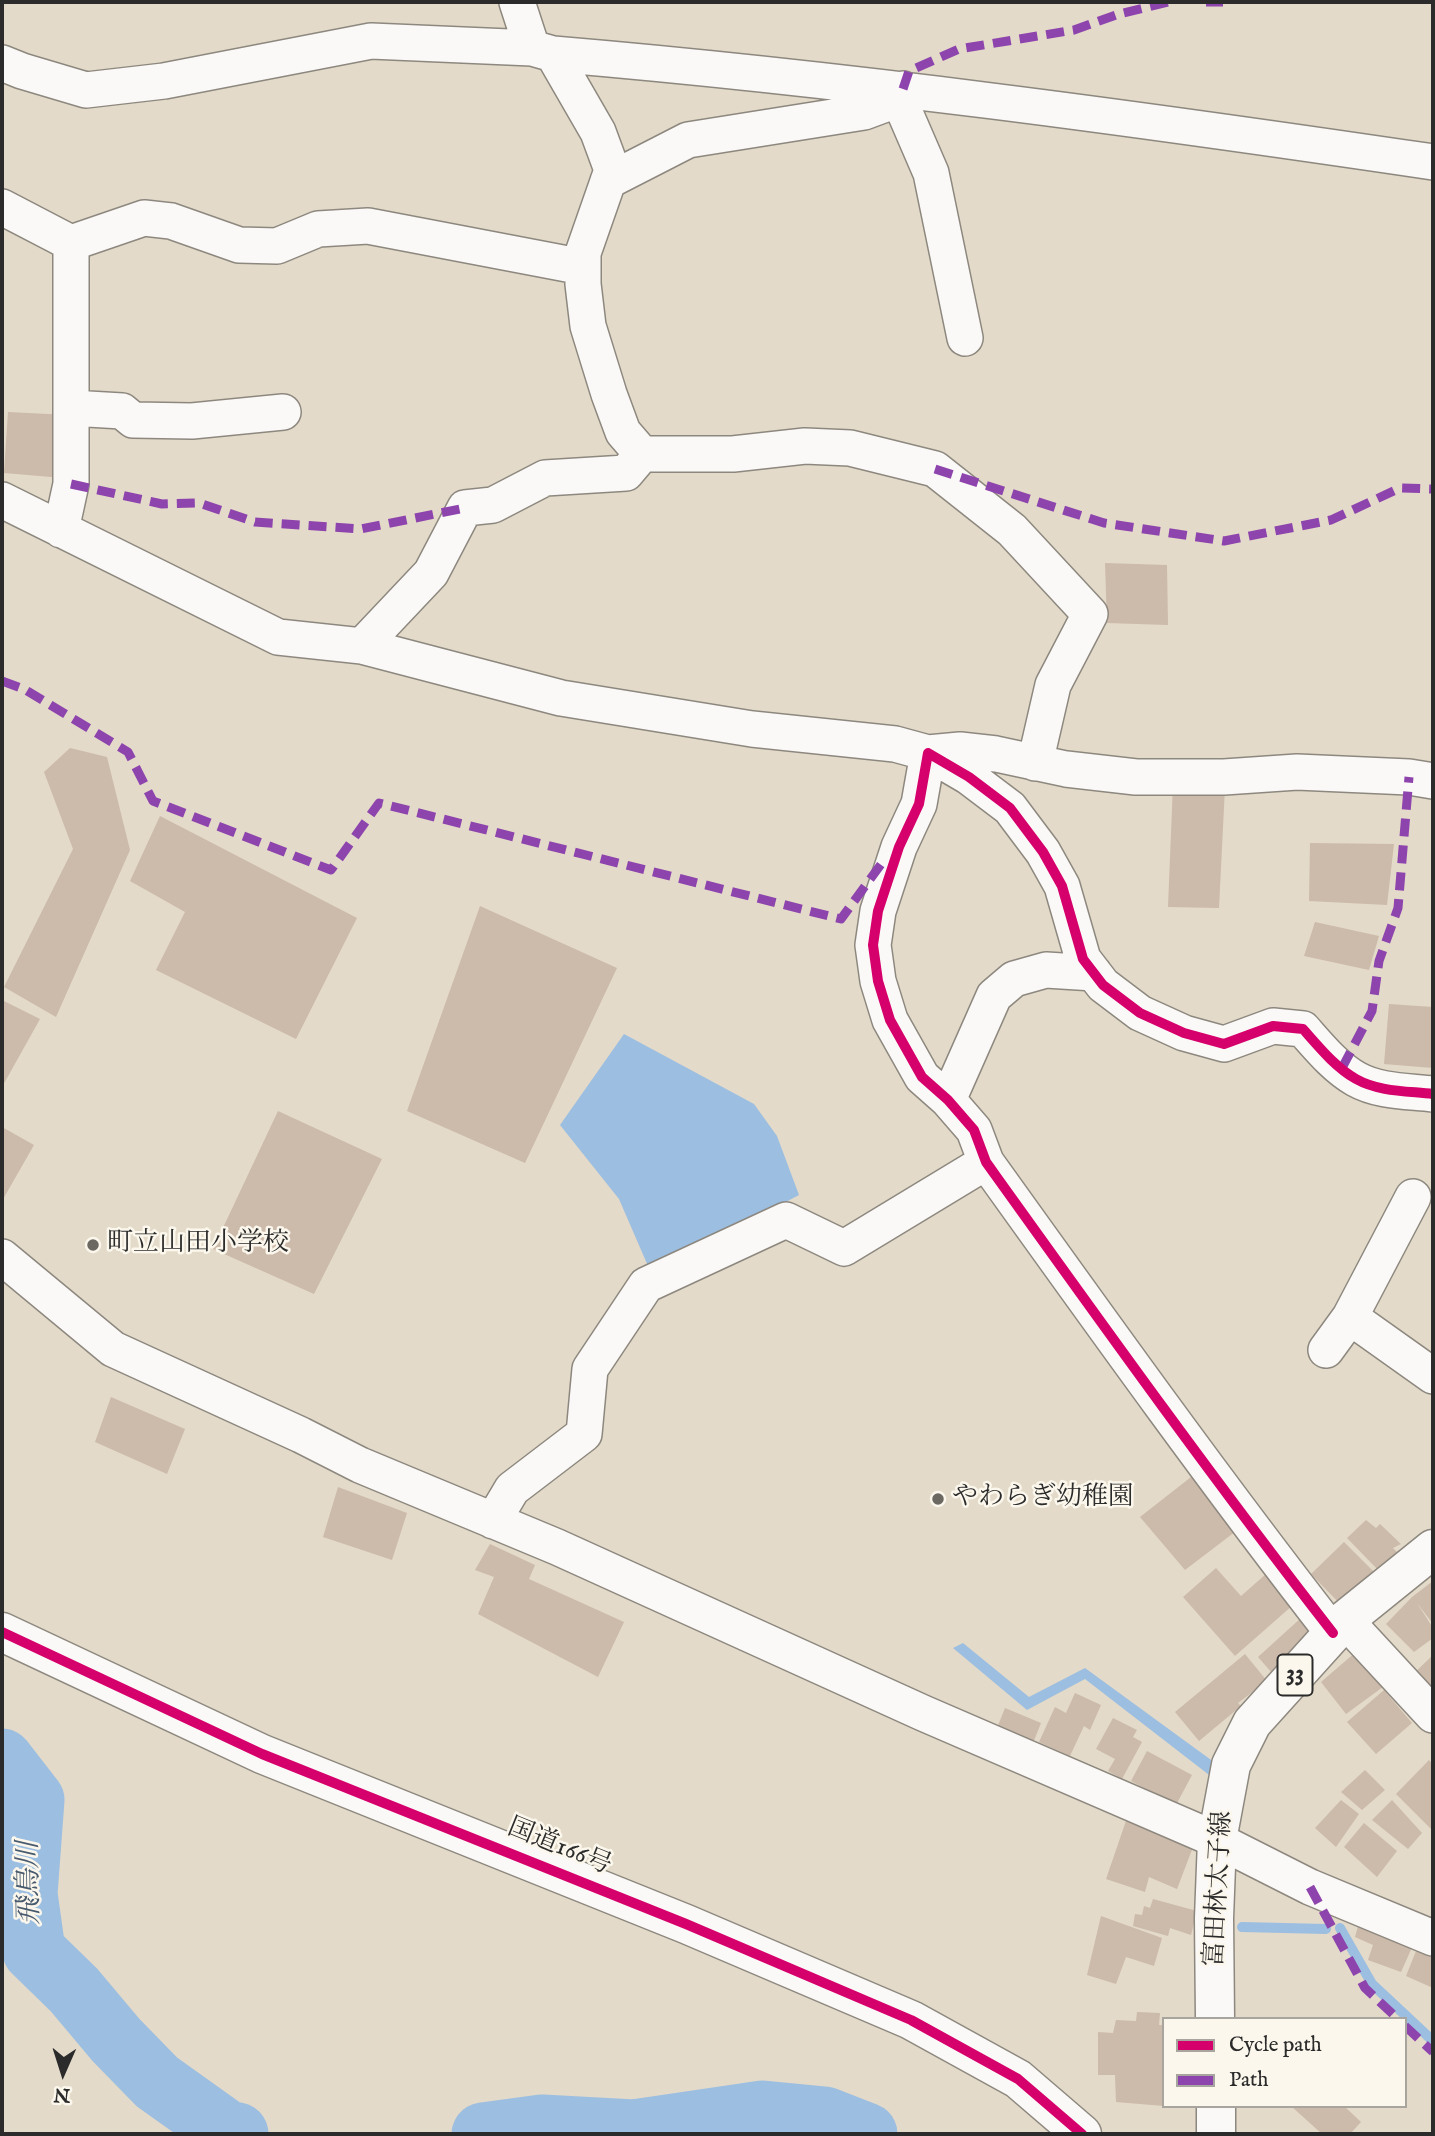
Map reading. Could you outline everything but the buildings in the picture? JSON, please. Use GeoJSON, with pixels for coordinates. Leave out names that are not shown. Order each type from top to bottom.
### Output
{"type":"FeatureCollection","features":[{"type":"Feature","properties":{"kind":"main road","name":"富田林太子線"},"geometry":{"type":"LineString","coordinates":[[1215,2017],[1214,1918],[1217,1840],[1231,1765],[1252,1723],[1339,1627],[1433,1549]]}},
{"type":"Feature","properties":{"kind":"main road","name":"国道166号"},"geometry":{"type":"LineString","coordinates":[[2,1632],[262,1754],[686,1924],[911,2020],[1018,2080],[1082,2134]]}},
{"type":"Feature","properties":{"kind":"main road"},"geometry":{"type":"LineString","coordinates":[[1216,2108],[1216,2134]]}},
{"type":"Feature","properties":{"kind":"street"},"geometry":{"type":"LineString","coordinates":[[517,2],[543,51],[598,132],[612,170],[583,253],[583,267],[588,326],[623,432],[642,454],[733,454],[805,446],[850,448],[935,468],[1012,530],[1090,614],[1053,685],[1035,762]]}},
{"type":"Feature","properties":{"kind":"street"},"geometry":{"type":"LineString","coordinates":[[2,62],[22,71],[86,90],[164,81],[371,41],[543,51],[729,69],[901,94],[1433,162]]}},
{"type":"Feature","properties":{"kind":"street"},"geometry":{"type":"LineString","coordinates":[[608,181],[688,140],[864,113],[901,94]]}},
{"type":"Feature","properties":{"kind":"street"},"geometry":{"type":"LineString","coordinates":[[901,94],[931,173],[965,338]]}},
{"type":"Feature","properties":{"kind":"street"},"geometry":{"type":"LineString","coordinates":[[2,207],[71,243],[144,218],[171,221],[239,245],[277,246],[318,229],[368,226],[583,267]]}},
{"type":"Feature","properties":{"kind":"street"},"geometry":{"type":"LineString","coordinates":[[61,530],[71,484],[71,243]]}},
{"type":"Feature","properties":{"kind":"street"},"geometry":{"type":"LineString","coordinates":[[71,408],[122,411],[133,419],[192,421],[283,412]]}},
{"type":"Feature","properties":{"kind":"street"},"geometry":{"type":"LineString","coordinates":[[362,646],[431,573],[465,508],[493,505],[545,478],[626,473],[642,454]]}},
{"type":"Feature","properties":{"kind":"street"},"geometry":{"type":"LineString","coordinates":[[2,500],[278,637],[362,646],[561,698],[752,729],[895,744],[928,753],[969,777],[1010,808],[1043,852],[1062,886],[1083,959],[1103,985],[1140,1013],[1184,1033],[1224,1044],[1273,1026],[1303,1029],[1330,1059],[1357,1080],[1385,1089],[1433,1094]]}},
{"type":"Feature","properties":{"kind":"street"},"geometry":{"type":"LineString","coordinates":[[928,753],[960,750],[996,754],[1066,769],[1136,777],[1224,777],[1297,772],[1433,781]]}},
{"type":"Feature","properties":{"kind":"street"},"geometry":{"type":"LineString","coordinates":[[928,753],[919,804],[899,847],[886,886],[878,911],[873,945],[878,981],[890,1020],[922,1077],[948,1100],[974,1130],[986,1162],[1150,1391],[1339,1627],[1433,1715]]}},
{"type":"Feature","properties":{"kind":"street"},"geometry":{"type":"LineString","coordinates":[[948,1100],[995,996],[1014,979],[1046,970],[1094,973]]}},
{"type":"Feature","properties":{"kind":"street"},"geometry":{"type":"LineString","coordinates":[[493,1521],[512,1489],[584,1434],[590,1369],[646,1285],[786,1220],[844,1248],[986,1162]]}},
{"type":"Feature","properties":{"kind":"street"},"geometry":{"type":"LineString","coordinates":[[1326,1350],[1350,1317],[1413,1197]]}},
{"type":"Feature","properties":{"kind":"street"},"geometry":{"type":"LineString","coordinates":[[2,1257],[113,1349],[360,1465],[556,1547],[923,1713],[1217,1840],[1310,1886],[1433,1938]]}},
{"type":"Feature","properties":{"kind":"street"},"geometry":{"type":"LineString","coordinates":[[1350,1317],[1433,1376]]}},
{"type":"Feature","properties":{"kind":"water"},"geometry":{"type":"Polygon","coordinates":[[[624,1034],[754,1104],[777,1136],[799,1195],[651,1273],[619,1199],[560,1125],[624,1034]]]}},
{"type":"Feature","properties":{"kind":"water"},"geometry":{"type":"Polygon","coordinates":[[[963,1643],[1029,1697],[1085,1668],[1218,1765],[1213,1778],[1085,1679],[1027,1710],[953,1648],[963,1643]]]}},
{"type":"Feature","properties":{"kind":"waterway","name":"飛鳥川"},"geometry":{"type":"LineString","coordinates":[[2,1760],[33,1800],[26,1894],[34,1951],[74,1990],[116,2040],[157,2082],[227,2132],[237,2134]]}},
{"type":"Feature","properties":{"kind":"waterway"},"geometry":{"type":"LineString","coordinates":[[1242,1927],[1326,1929]]}},
{"type":"Feature","properties":{"kind":"waterway"},"geometry":{"type":"LineString","coordinates":[[1340,1928],[1372,1984],[1433,2041]]}},
{"type":"Feature","properties":{"kind":"waterway","name":"飛鳥川"},"geometry":{"type":"LineString","coordinates":[[483,2134],[542,2126],[634,2131],[763,2112],[825,2118],[866,2134]]}},
{"type":"Feature","properties":{"kind":"marked path"},"geometry":{"type":"LineString","coordinates":[[903,89],[909,71],[959,49],[1074,30],[1119,14],[1168,2]]}},
{"type":"Feature","properties":{"kind":"marked path"},"geometry":{"type":"LineString","coordinates":[[1206,2],[1223,2]]}},
{"type":"Feature","properties":{"kind":"marked path"},"geometry":{"type":"LineString","coordinates":[[935,469],[1104,523],[1224,541],[1331,520],[1400,488],[1433,489]]}},
{"type":"Feature","properties":{"kind":"marked path"},"geometry":{"type":"LineString","coordinates":[[71,484],[162,504],[199,503],[255,522],[361,529],[465,508]]}},
{"type":"Feature","properties":{"kind":"marked path"},"geometry":{"type":"LineString","coordinates":[[2,681],[24,689],[128,752],[153,801],[331,870],[379,803],[841,919],[882,863]]}},
{"type":"Feature","properties":{"kind":"marked path"},"geometry":{"type":"LineString","coordinates":[[1342,1068],[1372,1011],[1379,961],[1398,908],[1409,777]]}},
{"type":"Feature","properties":{"kind":"marked path"},"geometry":{"type":"LineString","coordinates":[[1310,1887],[1365,1988],[1396,2017]]}},
{"type":"Feature","properties":{"kind":"marked path"},"geometry":{"type":"LineString","coordinates":[[1407,2028],[1433,2052]]}},
{"type":"Feature","properties":{"kind":"cycle path"},"geometry":{"type":"LineString","coordinates":[[1333,1633],[1114,1340],[986,1162],[974,1130],[948,1100],[922,1077],[890,1020],[878,981],[873,945],[878,911],[899,847],[919,804],[928,753],[969,777],[1010,808],[1043,852],[1062,886],[1083,959],[1103,985],[1140,1013],[1184,1033],[1224,1044],[1273,1026],[1303,1029],[1334,1063],[1356,1079],[1384,1089],[1433,1094]]}},
{"type":"Feature","properties":{"kind":"cycle path"},"geometry":{"type":"LineString","coordinates":[[2,1632],[262,1754],[686,1924],[911,2020],[1018,2079],[1082,2134]]}},
{"type":"Feature","properties":{"kind":"place","name":"町立山田小学校"},"geometry":{"type":"Point","coordinates":[93,1245]}},
{"type":"Feature","properties":{"kind":"place","name":"やわらぎ幼稚園"},"geometry":{"type":"Point","coordinates":[938,1499]}}]}
